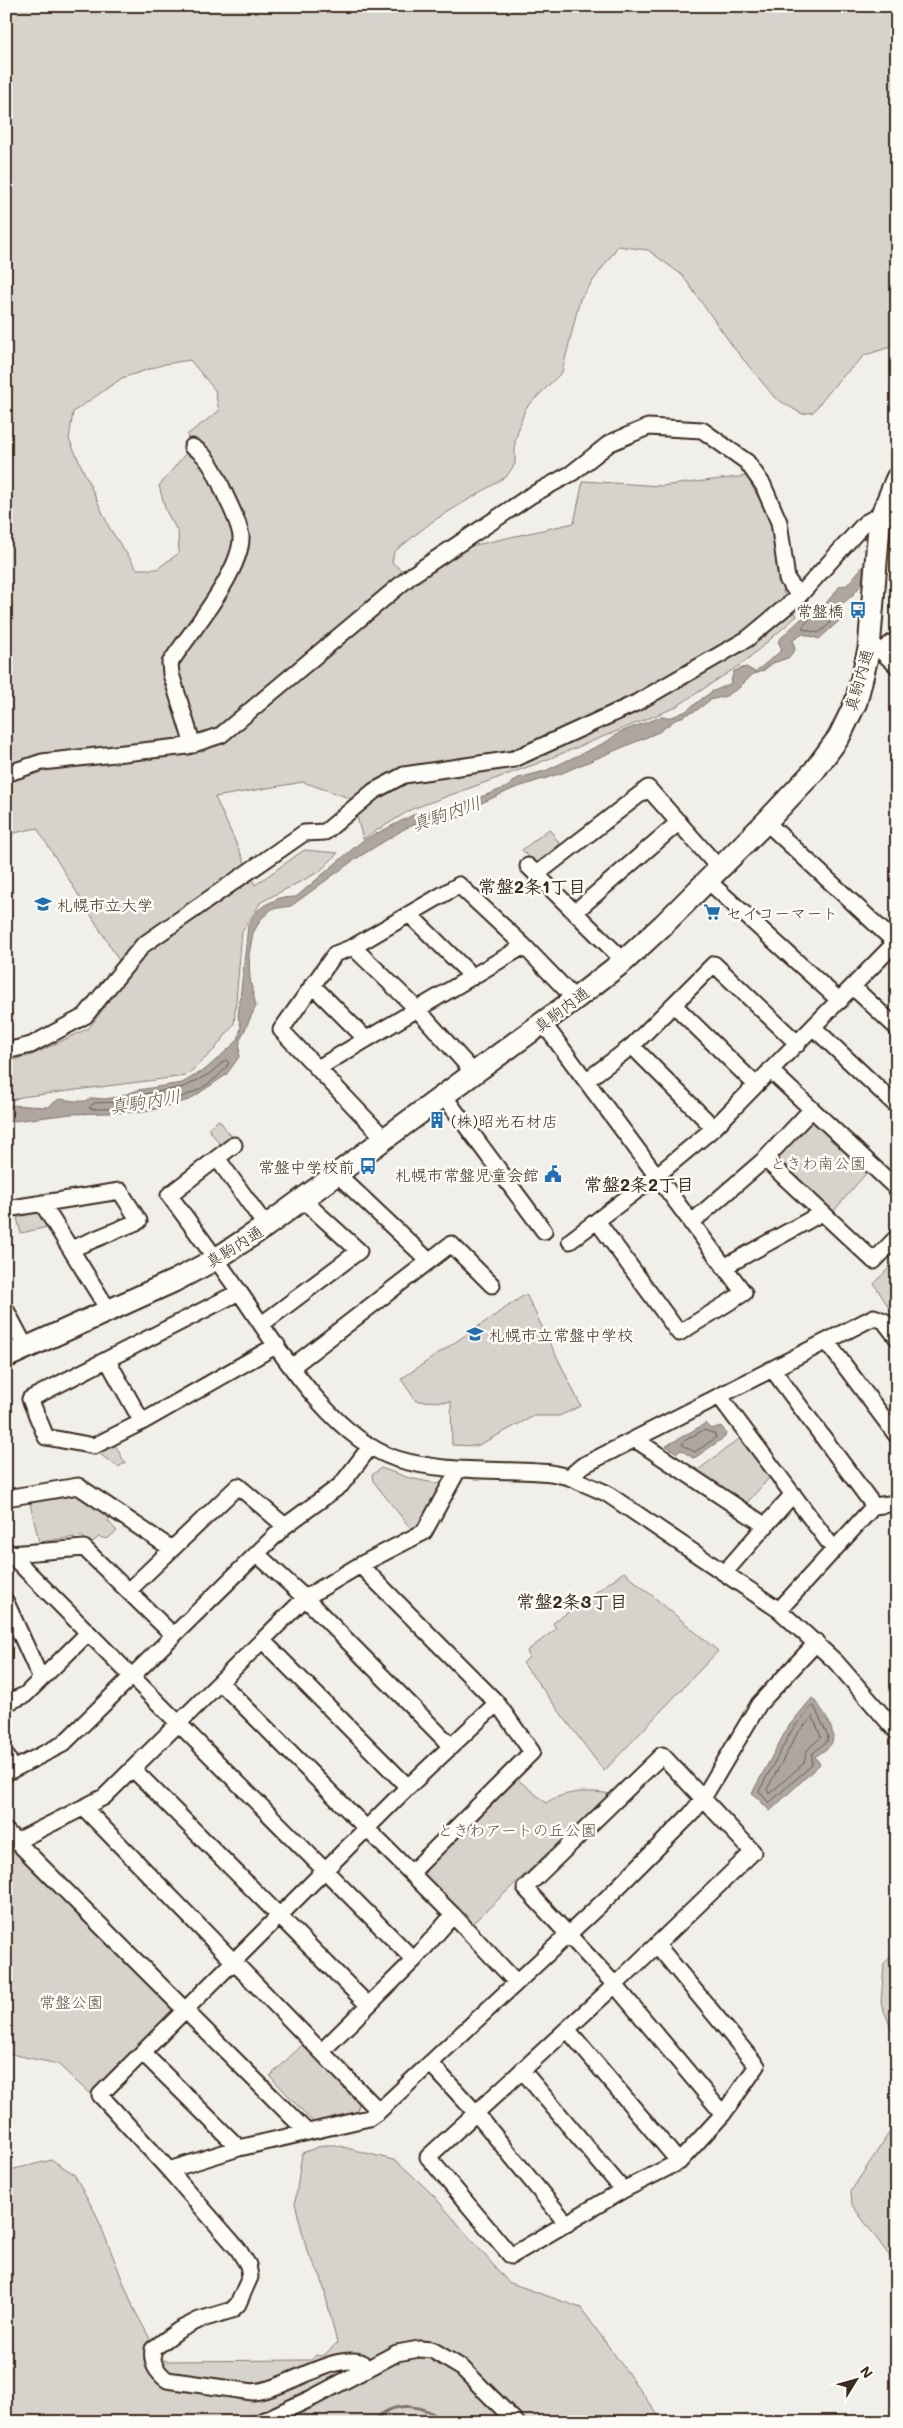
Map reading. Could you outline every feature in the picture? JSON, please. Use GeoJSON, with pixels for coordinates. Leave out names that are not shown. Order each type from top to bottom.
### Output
{"type":"FeatureCollection","features":[{"type":"Feature","properties":{"kind":"highway","name":"真駒内通"},"geometry":{"type":"LineString","coordinates":[[6,1357],[174,1281],[216,1259],[303,1200],[624,961],[766,822],[814,771],[839,737],[856,702],[875,650],[872,589],[880,520],[897,478]]}},
{"type":"Feature","properties":{"kind":"street"},"geometry":{"type":"LineString","coordinates":[[6,774],[42,762],[192,745],[221,735],[412,576],[530,496],[572,473],[610,443],[648,427],[702,430],[747,462],[763,485],[779,522],[786,579],[799,596]]}},
{"type":"Feature","properties":{"kind":"street"},"geometry":{"type":"LineString","coordinates":[[192,447],[200,450],[219,479],[240,536],[239,556],[215,598],[170,663],[171,674],[192,745]]}},
{"type":"Feature","properties":{"kind":"street"},"geometry":{"type":"LineString","coordinates":[[6,1051],[31,1045],[85,1016],[143,945],[304,833],[325,832],[374,791],[404,775],[514,759],[562,739],[636,703],[747,639],[799,596],[865,523],[880,520]]}},
{"type":"Feature","properties":{"kind":"street"},"geometry":{"type":"LineString","coordinates":[[897,639],[875,650],[897,666]]}},
{"type":"Feature","properties":{"kind":"street"},"geometry":{"type":"LineString","coordinates":[[624,961],[533,870],[648,788],[679,822],[713,874],[840,1001]]}},
{"type":"Feature","properties":{"kind":"street"},"geometry":{"type":"LineString","coordinates":[[576,911],[679,822]]}},
{"type":"Feature","properties":{"kind":"street"},"geometry":{"type":"LineString","coordinates":[[570,1241],[656,1176],[714,1128],[896,943],[766,822]]}},
{"type":"Feature","properties":{"kind":"street"},"geometry":{"type":"LineString","coordinates":[[386,1139],[281,1030],[335,954],[352,947],[458,885],[524,946],[575,999]]}},
{"type":"Feature","properties":{"kind":"street"},"geometry":{"type":"LineString","coordinates":[[409,914],[473,977]]}},
{"type":"Feature","properties":{"kind":"street"},"geometry":{"type":"LineString","coordinates":[[318,1068],[524,946]]}},
{"type":"Feature","properties":{"kind":"street"},"geometry":{"type":"LineString","coordinates":[[352,947],[417,1010],[474,1073]]}},
{"type":"Feature","properties":{"kind":"street"},"geometry":{"type":"LineString","coordinates":[[587,1080],[632,1046],[714,964],[798,1044]]}},
{"type":"Feature","properties":{"kind":"street"},"geometry":{"type":"LineString","coordinates":[[312,985],[366,1039]]}},
{"type":"Feature","properties":{"kind":"street"},"geometry":{"type":"LineString","coordinates":[[853,988],[897,1028]]}},
{"type":"Feature","properties":{"kind":"street"},"geometry":{"type":"LineString","coordinates":[[674,1005],[756,1084]]}},
{"type":"Feature","properties":{"kind":"street"},"geometry":{"type":"LineString","coordinates":[[543,1023],[744,1293],[679,1333],[597,1221]]}},
{"type":"Feature","properties":{"kind":"street"},"geometry":{"type":"LineString","coordinates":[[814,1028],[897,1106]]}},
{"type":"Feature","properties":{"kind":"street"},"geometry":{"type":"LineString","coordinates":[[632,1046],[714,1128]]}},
{"type":"Feature","properties":{"kind":"street"},"geometry":{"type":"LineString","coordinates":[[770,1070],[897,1189]]}},
{"type":"Feature","properties":{"kind":"street"},"geometry":{"type":"LineString","coordinates":[[444,1096],[544,1231]]}},
{"type":"Feature","properties":{"kind":"street"},"geometry":{"type":"LineString","coordinates":[[691,1223],[765,1159],[812,1109]]}},
{"type":"Feature","properties":{"kind":"street"},"geometry":{"type":"LineString","coordinates":[[234,1145],[169,1194],[317,1400],[353,1434],[370,1447],[394,1458],[427,1467],[458,1470],[522,1470],[569,1477],[606,1493],[779,1610],[817,1642],[897,1732]]}},
{"type":"Feature","properties":{"kind":"street"},"geometry":{"type":"LineString","coordinates":[[217,1158],[266,1226]]}},
{"type":"Feature","properties":{"kind":"street"},"geometry":{"type":"LineString","coordinates":[[765,1159],[874,1261],[897,1237]]}},
{"type":"Feature","properties":{"kind":"street"},"geometry":{"type":"LineString","coordinates":[[337,1174],[429,1261]]}},
{"type":"Feature","properties":{"kind":"street"},"geometry":{"type":"LineString","coordinates":[[6,1209],[120,1191],[139,1221],[71,1249]]}},
{"type":"Feature","properties":{"kind":"street"},"geometry":{"type":"LineString","coordinates":[[262,1324],[359,1251],[303,1200]]}},
{"type":"Feature","properties":{"kind":"street"},"geometry":{"type":"LineString","coordinates":[[42,1203],[109,1311]]}},
{"type":"Feature","properties":{"kind":"street"},"geometry":{"type":"LineString","coordinates":[[724,1267],[822,1213]]}},
{"type":"Feature","properties":{"kind":"street"},"geometry":{"type":"LineString","coordinates":[[293,1366],[451,1244],[492,1285]]}},
{"type":"Feature","properties":{"kind":"street"},"geometry":{"type":"LineString","coordinates":[[239,1292],[30,1400],[46,1438],[94,1446],[142,1422],[277,1345]]}},
{"type":"Feature","properties":{"kind":"street"},"geometry":{"type":"LineString","coordinates":[[6,1310],[26,1348]]}},
{"type":"Feature","properties":{"kind":"street"},"geometry":{"type":"LineString","coordinates":[[569,1477],[582,1466],[773,1370],[874,1316],[884,1320],[897,1338]]}},
{"type":"Feature","properties":{"kind":"street"},"geometry":{"type":"LineString","coordinates":[[827,1342],[897,1436]]}},
{"type":"Feature","properties":{"kind":"street"},"geometry":{"type":"LineString","coordinates":[[108,1361],[142,1422]]}},
{"type":"Feature","properties":{"kind":"street"},"geometry":{"type":"LineString","coordinates":[[773,1370],[874,1506]]}},
{"type":"Feature","properties":{"kind":"street"},"geometry":{"type":"LineString","coordinates":[[719,1396],[834,1548]]}},
{"type":"Feature","properties":{"kind":"street"},"geometry":{"type":"LineString","coordinates":[[636,1440],[766,1526]]}},
{"type":"Feature","properties":{"kind":"street"},"geometry":{"type":"LineString","coordinates":[[6,1755],[10,1771],[63,1744],[285,1526],[341,1484],[370,1447]]}},
{"type":"Feature","properties":{"kind":"street"},"geometry":{"type":"LineString","coordinates":[[307,2132],[12,1836],[84,1808],[104,1798],[305,1598],[360,1565],[424,1532],[458,1470]]}},
{"type":"Feature","properties":{"kind":"street"},"geometry":{"type":"LineString","coordinates":[[6,1498],[78,1486],[172,1549]]}},
{"type":"Feature","properties":{"kind":"street"},"geometry":{"type":"LineString","coordinates":[[128,1592],[238,1486],[285,1526]]}},
{"type":"Feature","properties":{"kind":"street"},"geometry":{"type":"LineString","coordinates":[[725,1572],[793,1494]]}},
{"type":"Feature","properties":{"kind":"street"},"geometry":{"type":"LineString","coordinates":[[779,1610],[874,1506],[897,1503]]}},
{"type":"Feature","properties":{"kind":"street"},"geometry":{"type":"LineString","coordinates":[[8,1553],[84,1548],[173,1635]]}},
{"type":"Feature","properties":{"kind":"street"},"geometry":{"type":"LineString","coordinates":[[8,1553],[414,1960]]}},
{"type":"Feature","properties":{"kind":"street"},"geometry":{"type":"LineString","coordinates":[[257,1554],[305,1598],[451,1746]]}},
{"type":"Feature","properties":{"kind":"street"},"geometry":{"type":"LineString","coordinates":[[360,1565],[497,1703],[532,1752],[411,1873]]}},
{"type":"Feature","properties":{"kind":"street"},"geometry":{"type":"LineString","coordinates":[[6,1602],[41,1679]]}},
{"type":"Feature","properties":{"kind":"street"},"geometry":{"type":"LineString","coordinates":[[6,1703],[25,1695],[87,1634]]}},
{"type":"Feature","properties":{"kind":"street"},"geometry":{"type":"LineString","coordinates":[[262,1640],[408,1787]]}},
{"type":"Feature","properties":{"kind":"street"},"geometry":{"type":"LineString","coordinates":[[169,2170],[239,2148],[369,2118],[379,2111],[569,1934],[691,1814],[702,1800],[759,1704],[817,1642]]}},
{"type":"Feature","properties":{"kind":"street"},"geometry":{"type":"LineString","coordinates":[[220,1682],[453,1915],[516,1982]]}},
{"type":"Feature","properties":{"kind":"street"},"geometry":{"type":"LineString","coordinates":[[366,2369],[361,2362],[353,2360],[336,2364],[267,2391],[253,2392],[167,2380],[160,2374],[153,2364],[153,2349],[178,2330],[199,2320],[232,2310],[238,2304],[250,2277],[248,2265],[238,2249],[100,2095],[408,1787],[497,1703]]}},
{"type":"Feature","properties":{"kind":"street"},"geometry":{"type":"LineString","coordinates":[[657,1944],[757,2066],[723,2114],[679,2162],[623,2190],[511,2256],[428,2157],[616,1984],[657,1944],[753,1852],[702,1800],[662,1755],[525,1888],[616,1984],[723,2114]]}},
{"type":"Feature","properties":{"kind":"street"},"geometry":{"type":"LineString","coordinates":[[132,1769],[368,2005]]}},
{"type":"Feature","properties":{"kind":"street"},"geometry":{"type":"LineString","coordinates":[[84,1808],[379,2111]]}},
{"type":"Feature","properties":{"kind":"street"},"geometry":{"type":"LineString","coordinates":[[322,2051],[414,1960],[453,1915]]}},
{"type":"Feature","properties":{"kind":"street"},"geometry":{"type":"LineString","coordinates":[[567,2029],[679,2162]]}},
{"type":"Feature","properties":{"kind":"street"},"geometry":{"type":"LineString","coordinates":[[143,2052],[239,2148]]}},
{"type":"Feature","properties":{"kind":"street"},"geometry":{"type":"LineString","coordinates":[[430,2064],[476,2113],[567,2224]]}},
{"type":"Feature","properties":{"kind":"street"},"geometry":{"type":"LineString","coordinates":[[522,2070],[623,2190]]}},
{"type":"Feature","properties":{"kind":"street"},"geometry":{"type":"LineString","coordinates":[[260,2422],[397,2353],[418,2349],[432,2350],[462,2368],[516,2422]]}},
{"type":"Feature","properties":{"kind":"green space"},"geometry":{"type":"Polygon","coordinates":[[[6,6],[897,6],[897,345],[865,355],[839,380],[813,412],[802,414],[775,398],[734,348],[682,275],[648,250],[618,246],[580,299],[562,372],[525,409],[515,441],[515,464],[506,477],[433,521],[394,552],[392,562],[401,570],[425,564],[462,548],[574,523],[583,481],[661,486],[747,476],[772,524],[783,592],[797,616],[743,663],[674,708],[536,764],[412,809],[363,839],[352,799],[303,782],[215,797],[255,885],[304,850],[338,853],[319,872],[261,902],[242,932],[234,1024],[214,1050],[186,1076],[21,1097],[6,1102],[6,1062],[32,1055],[89,1028],[128,975],[37,828],[6,835],[6,6]],[[190,360],[165,364],[122,378],[73,412],[69,439],[110,529],[137,569],[157,569],[179,553],[178,532],[166,511],[159,486],[186,453],[188,434],[219,411],[215,390],[190,360]]]}},
{"type":"Feature","properties":{"kind":"green space"},"geometry":{"type":"Polygon","coordinates":[[[549,829],[560,844],[536,864],[522,850],[549,829]]]}},
{"type":"Feature","properties":{"kind":"green space"},"geometry":{"type":"Polygon","coordinates":[[[219,1120],[232,1137],[221,1146],[208,1128],[219,1120]]]}},
{"type":"Feature","properties":{"kind":"green space","name":"ときわ南公園"},"geometry":{"type":"Polygon","coordinates":[[[812,1120],[868,1171],[832,1213],[773,1157],[812,1120]]]}},
{"type":"Feature","properties":{"kind":"green space"},"geometry":{"type":"Polygon","coordinates":[[[37,1211],[48,1227],[21,1233],[17,1218],[37,1211]]]}},
{"type":"Feature","properties":{"kind":"green space"},"geometry":{"type":"Polygon","coordinates":[[[897,1259],[897,1320],[874,1284],[897,1259]]]}},
{"type":"Feature","properties":{"kind":"green space"},"geometry":{"type":"Polygon","coordinates":[[[526,1294],[581,1406],[559,1416],[534,1416],[477,1446],[452,1445],[451,1402],[416,1401],[401,1379],[526,1294]]]}},
{"type":"Feature","properties":{"kind":"green space"},"geometry":{"type":"Polygon","coordinates":[[[739,1439],[770,1477],[744,1506],[694,1473],[739,1439]]]}},
{"type":"Feature","properties":{"kind":"green space"},"geometry":{"type":"Polygon","coordinates":[[[114,1443],[125,1463],[118,1467],[97,1452],[114,1443]]]}},
{"type":"Feature","properties":{"kind":"green space"},"geometry":{"type":"Polygon","coordinates":[[[381,1468],[409,1478],[445,1485],[419,1529],[411,1529],[373,1481],[372,1475],[381,1468]]]}},
{"type":"Feature","properties":{"kind":"green space"},"geometry":{"type":"Polygon","coordinates":[[[80,1495],[111,1516],[108,1521],[117,1531],[107,1539],[99,1537],[90,1544],[82,1536],[39,1542],[30,1503],[80,1495]]]}},
{"type":"Feature","properties":{"kind":"green space"},"geometry":{"type":"Polygon","coordinates":[[[624,1572],[718,1651],[604,1771],[523,1663],[529,1657],[527,1651],[556,1629],[553,1623],[624,1572]]]}},
{"type":"Feature","properties":{"kind":"green space","name":"ときわアートの丘公園"},"geometry":{"type":"Polygon","coordinates":[[[516,1778],[546,1803],[560,1796],[577,1792],[610,1794],[471,1925],[424,1875],[428,1867],[516,1778]]]}},
{"type":"Feature","properties":{"kind":"green space","name":"常盤公園"},"geometry":{"type":"Polygon","coordinates":[[[6,1843],[175,2013],[93,2097],[58,2064],[6,2053],[6,1843]]]}},
{"type":"Feature","properties":{"kind":"green space"},"geometry":{"type":"Polygon","coordinates":[[[897,1954],[897,2043],[881,2003],[884,1964],[892,1955],[897,1954]]]}},
{"type":"Feature","properties":{"kind":"green space"},"geometry":{"type":"Polygon","coordinates":[[[304,2043],[359,2100],[358,2112],[317,2122],[312,2121],[270,2076],[304,2043]]]}},
{"type":"Feature","properties":{"kind":"green space"},"geometry":{"type":"Polygon","coordinates":[[[897,2121],[897,2266],[852,2205],[851,2191],[897,2121]]]}},
{"type":"Feature","properties":{"kind":"green space"},"geometry":{"type":"Polygon","coordinates":[[[323,2145],[335,2145],[397,2161],[433,2195],[508,2282],[581,2308],[663,2422],[6,2422],[6,2171],[52,2160],[74,2174],[96,2214],[134,2309],[156,2350],[165,2361],[311,2360],[316,2355],[323,2356],[337,2343],[321,2277],[307,2251],[295,2203],[302,2153],[323,2145]]]}},
{"type":"Feature","properties":{"kind":"water","name":"真駒内川"},"geometry":{"type":"Polygon","coordinates":[[[897,526],[897,544],[890,549],[853,595],[842,604],[839,621],[819,639],[803,634],[793,640],[795,650],[788,658],[773,663],[764,670],[752,675],[739,688],[726,696],[710,700],[697,710],[675,720],[659,732],[562,773],[515,788],[468,809],[461,817],[442,821],[424,821],[406,828],[354,860],[291,906],[272,909],[261,919],[253,933],[249,955],[250,979],[256,1006],[240,1040],[239,1057],[226,1075],[189,1100],[145,1112],[71,1114],[6,1122],[6,1106],[48,1107],[59,1099],[85,1101],[93,1098],[118,1097],[138,1090],[182,1083],[206,1069],[238,1040],[241,1027],[238,1017],[248,926],[257,911],[279,898],[296,897],[362,841],[413,815],[424,811],[444,811],[507,787],[518,778],[545,771],[606,742],[620,732],[661,717],[672,717],[686,711],[711,692],[730,684],[734,671],[746,667],[755,672],[782,650],[778,641],[787,632],[814,607],[823,607],[840,586],[847,585],[897,526]]]}},
{"type":"Feature","properties":{"kind":"water"},"geometry":{"type":"Polygon","coordinates":[[[706,1423],[711,1429],[721,1426],[726,1433],[725,1437],[696,1457],[693,1458],[681,1450],[677,1453],[666,1446],[706,1423]]]}},
{"type":"Feature","properties":{"kind":"water"},"geometry":{"type":"Polygon","coordinates":[[[812,1698],[828,1720],[833,1733],[833,1739],[828,1748],[815,1757],[820,1764],[770,1811],[752,1793],[788,1727],[812,1698]]]}},
{"type":"Feature","properties":{"kind":"waterway"},"geometry":{"type":"LineString","coordinates":[[373,2422],[381,2415],[399,2407],[418,2408],[427,2411],[444,2422]]}},
{"type":"Feature","properties":{"kind":"place","name":"常盤橋"},"geometry":{"type":"Point","coordinates":[858,610]}},
{"type":"Feature","properties":{"kind":"place","name":"札幌市立大学"},"geometry":{"type":"Point","coordinates":[43,904]}},
{"type":"Feature","properties":{"kind":"place","name":"セイコーマート"},"geometry":{"type":"Point","coordinates":[712,912]}},
{"type":"Feature","properties":{"kind":"place","name":"(株)昭光石材店"},"geometry":{"type":"Point","coordinates":[437,1120]}},
{"type":"Feature","properties":{"kind":"place","name":"常盤中学校前"},"geometry":{"type":"Point","coordinates":[368,1166]}},
{"type":"Feature","properties":{"kind":"place","name":"札幌市常盤児童会館"},"geometry":{"type":"Point","coordinates":[553,1174]}},
{"type":"Feature","properties":{"kind":"place","name":"札幌市立常盤中学校"},"geometry":{"type":"Point","coordinates":[475,1334]}},
{"type":"Feature","properties":{"kind":"district","name":"常盤2条1丁目"},"geometry":{"type":"Point","coordinates":[532,886]}},
{"type":"Feature","properties":{"kind":"district","name":"常盤2条2丁目"},"geometry":{"type":"Point","coordinates":[639,1184]}},
{"type":"Feature","properties":{"kind":"district","name":"常盤2条3丁目"},"geometry":{"type":"Point","coordinates":[572,1601]}}]}
